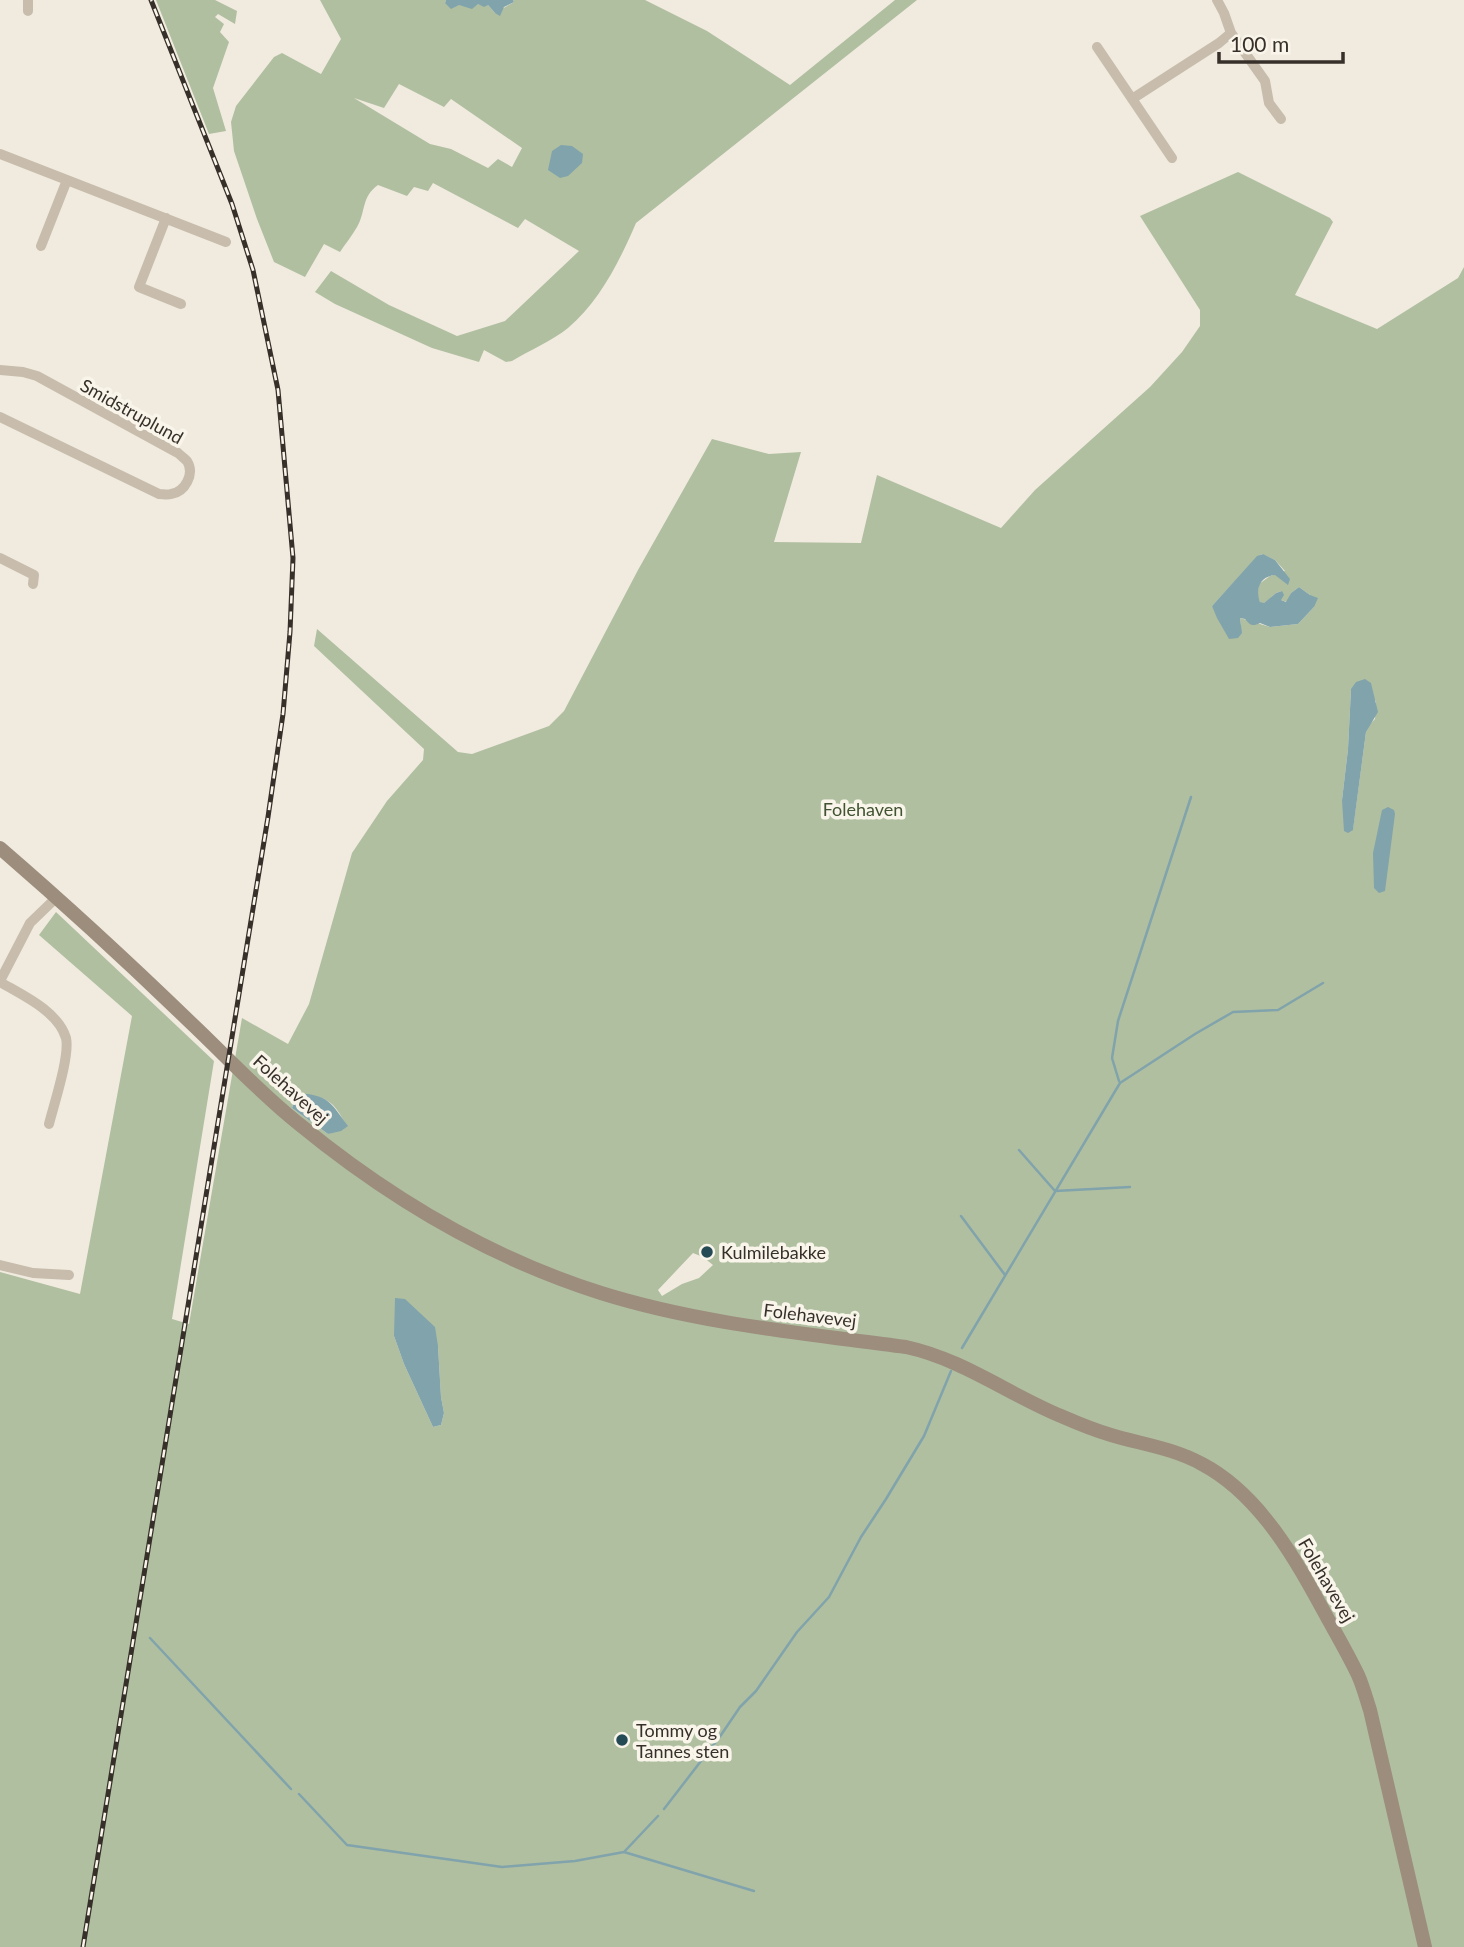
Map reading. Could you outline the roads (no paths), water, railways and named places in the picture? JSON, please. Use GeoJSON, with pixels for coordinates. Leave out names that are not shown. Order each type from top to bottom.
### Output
{"type":"FeatureCollection","features":[{"type":"Feature","properties":{"kind":"street"},"geometry":{"type":"LineString","coordinates":[[1217,0],[1231,33],[1265,81],[1269,103],[1282,119]]}},
{"type":"Feature","properties":{"kind":"street"},"geometry":{"type":"LineString","coordinates":[[1132,99],[1231,33]]}},
{"type":"Feature","properties":{"kind":"street"},"geometry":{"type":"LineString","coordinates":[[1097,47],[1172,158]]}},
{"type":"Feature","properties":{"kind":"street"},"geometry":{"type":"LineString","coordinates":[[0,154],[226,242]]}},
{"type":"Feature","properties":{"kind":"street"},"geometry":{"type":"LineString","coordinates":[[41,246],[67,180]]}},
{"type":"Feature","properties":{"kind":"street"},"geometry":{"type":"LineString","coordinates":[[166,218],[139,287],[181,304]]}},
{"type":"Feature","properties":{"kind":"street","name":"Smidstruplund"},"geometry":{"type":"LineString","coordinates":[[0,370],[37,376],[178,453],[187,461],[189,480],[183,489],[172,495],[159,494],[0,417]]}},
{"type":"Feature","properties":{"kind":"street"},"geometry":{"type":"LineString","coordinates":[[0,558],[34,575],[33,584]]}},
{"type":"Feature","properties":{"kind":"street","name":"Folehavevej"},"geometry":{"type":"LineString","coordinates":[[0,848],[98,934],[298,1124],[346,1162],[413,1206],[464,1235],[542,1271],[651,1306],[732,1324],[929,1352],[961,1365],[1036,1406],[1073,1422],[1176,1452],[1203,1465],[1231,1485],[1261,1513],[1287,1547],[1357,1675],[1370,1710],[1425,1947]]}},
{"type":"Feature","properties":{"kind":"street"},"geometry":{"type":"LineString","coordinates":[[49,1124],[67,1052],[66,1038],[50,1015],[0,982],[30,923],[57,897]]}},
{"type":"Feature","properties":{"kind":"street"},"geometry":{"type":"LineString","coordinates":[[0,1265],[33,1273],[69,1275]]}},
{"type":"Feature","properties":{"kind":"water"},"geometry":{"type":"Polygon","coordinates":[[[446,0],[514,2],[504,7],[500,16],[488,5],[484,7],[478,4],[472,9],[459,5],[451,9],[445,3],[446,0]]]}},
{"type":"Feature","properties":{"kind":"water"},"geometry":{"type":"Polygon","coordinates":[[[561,145],[572,146],[583,154],[582,163],[568,176],[560,178],[548,170],[552,151],[561,145]]]}},
{"type":"Feature","properties":{"kind":"water"},"geometry":{"type":"Polygon","coordinates":[[[1263,554],[1275,560],[1290,579],[1288,585],[1275,575],[1262,581],[1259,588],[1260,602],[1264,603],[1282,591],[1284,595],[1281,600],[1286,602],[1291,593],[1299,587],[1318,598],[1314,607],[1298,624],[1270,627],[1260,623],[1251,625],[1240,618],[1242,633],[1238,638],[1229,639],[1212,606],[1257,556],[1263,554]]]}},
{"type":"Feature","properties":{"kind":"water"},"geometry":{"type":"Polygon","coordinates":[[[1365,679],[1371,683],[1378,712],[1366,732],[1353,830],[1348,833],[1344,831],[1342,800],[1351,689],[1356,682],[1365,679]]]}},
{"type":"Feature","properties":{"kind":"water"},"geometry":{"type":"Polygon","coordinates":[[[1388,807],[1394,810],[1395,814],[1385,891],[1379,893],[1374,888],[1373,853],[1382,810],[1388,807]]]}},
{"type":"Feature","properties":{"kind":"water"},"geometry":{"type":"Polygon","coordinates":[[[297,1093],[328,1101],[348,1126],[328,1134],[292,1108],[292,1096],[297,1093]]]}},
{"type":"Feature","properties":{"kind":"water"},"geometry":{"type":"Polygon","coordinates":[[[395,1298],[405,1299],[435,1327],[444,1413],[441,1425],[433,1427],[404,1364],[394,1336],[395,1298]]]}},
{"type":"Feature","properties":{"kind":"waterway"},"geometry":{"type":"LineString","coordinates":[[1119,1081],[1112,1058],[1118,1021],[1191,797]]}},
{"type":"Feature","properties":{"kind":"waterway"},"geometry":{"type":"LineString","coordinates":[[962,1348],[1120,1083],[1233,1012],[1278,1010],[1323,983]]}},
{"type":"Feature","properties":{"kind":"waterway"},"geometry":{"type":"LineString","coordinates":[[1019,1150],[1055,1191],[1130,1187]]}},
{"type":"Feature","properties":{"kind":"waterway"},"geometry":{"type":"LineString","coordinates":[[961,1216],[1005,1275]]}},
{"type":"Feature","properties":{"kind":"waterway"},"geometry":{"type":"LineString","coordinates":[[664,1809],[740,1707],[756,1691],[797,1632],[829,1597],[861,1537],[924,1436],[951,1371]]}},
{"type":"Feature","properties":{"kind":"waterway"},"geometry":{"type":"LineString","coordinates":[[150,1638],[291,1789]]}},
{"type":"Feature","properties":{"kind":"waterway"},"geometry":{"type":"LineString","coordinates":[[299,1794],[347,1845],[502,1867],[575,1861],[624,1852],[658,1816]]}},
{"type":"Feature","properties":{"kind":"waterway"},"geometry":{"type":"LineString","coordinates":[[624,1852],[754,1891]]}},
{"type":"Feature","properties":{"kind":"railway"},"geometry":{"type":"LineString","coordinates":[[83,1947],[268,817],[283,714],[293,558],[278,390],[253,270],[232,204],[151,0]]}},
{"type":"Feature","properties":{"kind":"place","name":"Kulmilebakke"},"geometry":{"type":"Point","coordinates":[707,1252]}},
{"type":"Feature","properties":{"kind":"place","name":"Tommy og Tannes sten"},"geometry":{"type":"Point","coordinates":[622,1740]}},
{"type":"Feature","properties":{"kind":"park label","name":"Folehaven"},"geometry":{"type":"Point","coordinates":[863,809]}}]}
